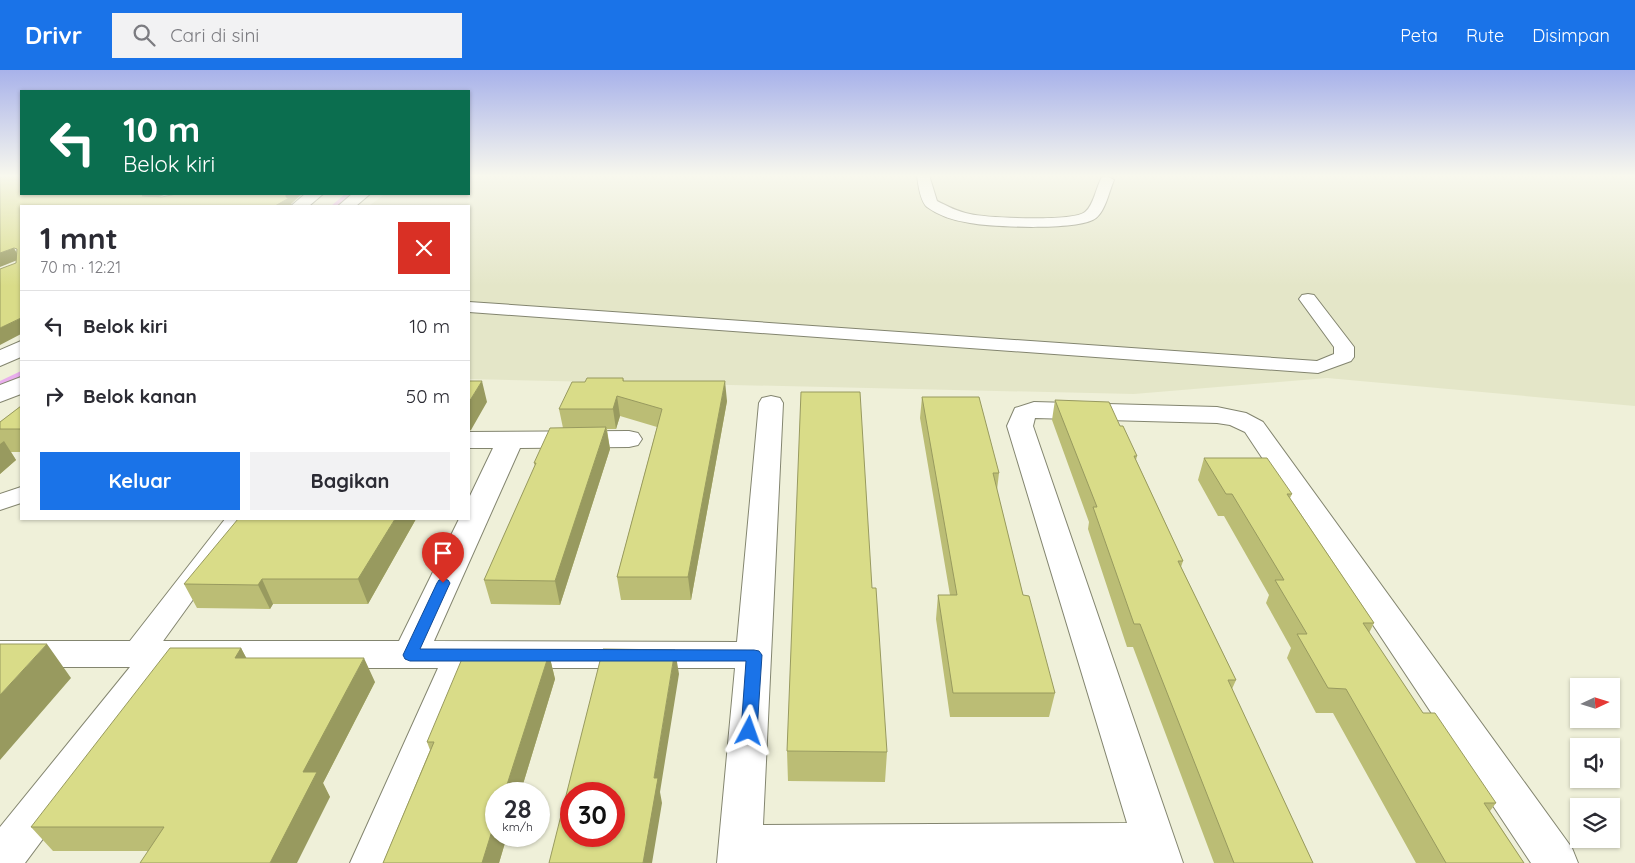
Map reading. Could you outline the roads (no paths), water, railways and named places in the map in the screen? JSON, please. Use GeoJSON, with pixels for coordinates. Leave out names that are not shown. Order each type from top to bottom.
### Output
{"type":"FeatureCollection","features":[{"type":"Feature","properties":{"kind":"street"},"geometry":{"type":"LineString","coordinates":[[0,359],[20,349]]}},
{"type":"Feature","properties":{"kind":"street"},"geometry":{"type":"LineString","coordinates":[[0,395],[20,385]]}},
{"type":"Feature","properties":{"kind":"street"},"geometry":{"type":"LineString","coordinates":[[771,403],[740,854],[1158,853],[1020,426],[1024,413],[1034,410],[1217,415],[1237,418],[1254,427],[1556,863]]}},
{"type":"Feature","properties":{"kind":"street"},"geometry":{"type":"LineString","coordinates":[[470,440],[629,439]]}},
{"type":"Feature","properties":{"kind":"street"},"geometry":{"type":"LineString","coordinates":[[410,655],[510,440]]}},
{"type":"Feature","properties":{"kind":"street"},"geometry":{"type":"LineString","coordinates":[[0,654],[754,655]]}},
{"type":"Feature","properties":{"kind":"street"},"geometry":{"type":"LineString","coordinates":[[0,861],[149,654]]}},
{"type":"Feature","properties":{"kind":"street"},"geometry":{"type":"LineString","coordinates":[[372,863],[462,655]]}},
{"type":"Feature","properties":{"kind":"lane"},"geometry":{"type":"LineString","coordinates":[[947,212],[971,220],[1034,222],[1084,220],[1093,212]]}},
{"type":"Feature","properties":{"kind":"lane"},"geometry":{"type":"LineString","coordinates":[[470,306],[1318,367],[1344,356],[1344,347],[1308,299]]}},
{"type":"Feature","properties":{"kind":"lane"},"geometry":{"type":"LineString","coordinates":[[0,502],[20,496]]}},
{"type":"Feature","properties":{"kind":"lane"},"geometry":{"type":"LineString","coordinates":[[149,654],[237,520]]}},
{"type":"Feature","properties":{"kind":"waterway"},"geometry":{"type":"LineString","coordinates":[[0,385],[20,375]]}}]}
